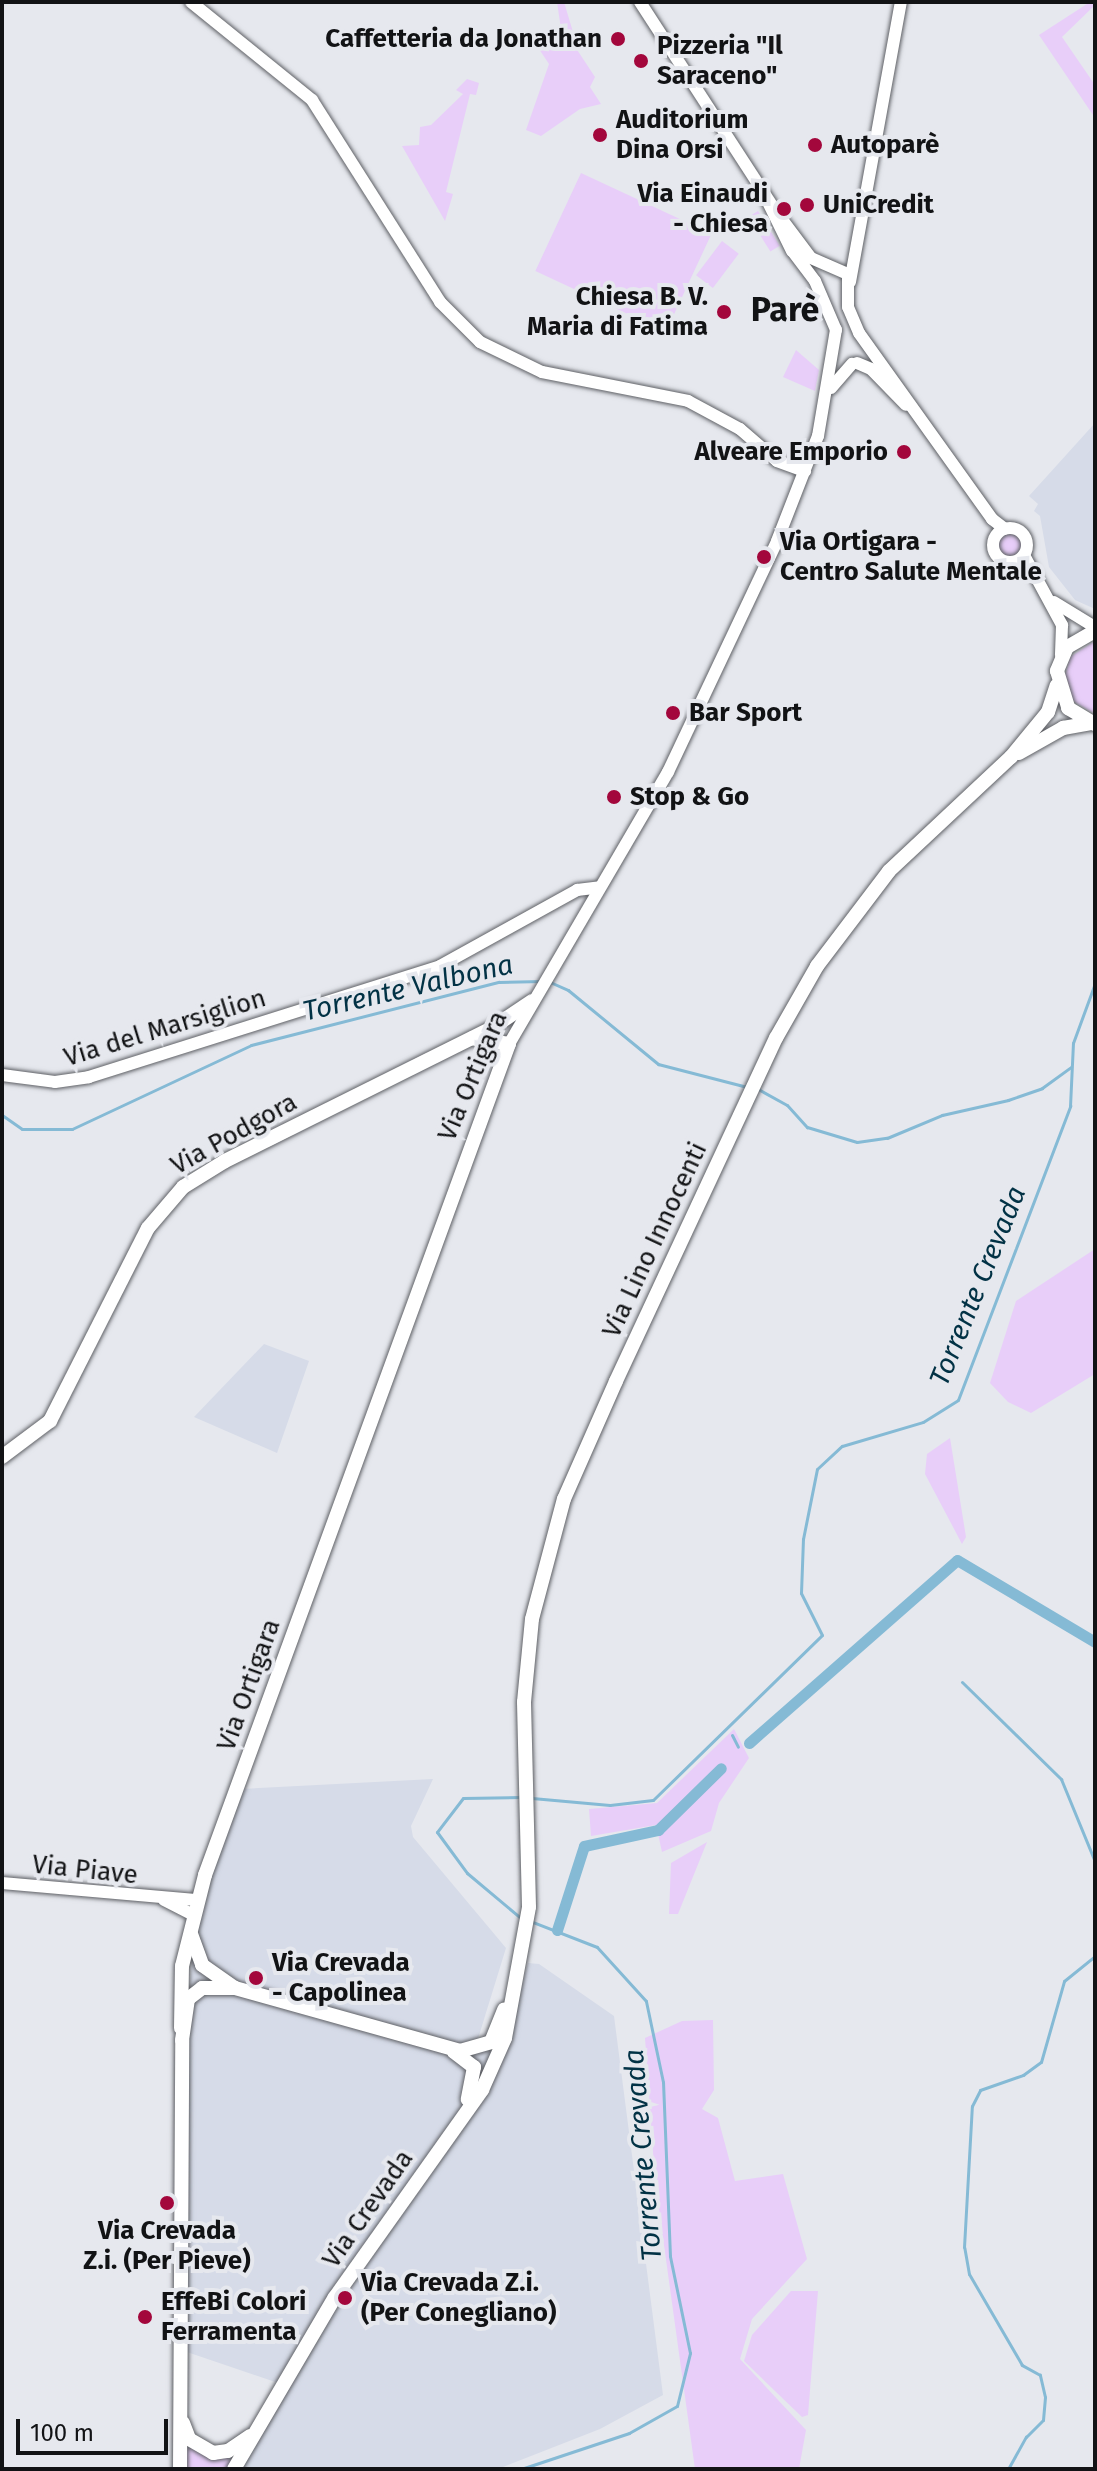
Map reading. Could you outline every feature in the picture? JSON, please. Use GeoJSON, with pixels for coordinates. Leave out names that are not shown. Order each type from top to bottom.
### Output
{"type":"FeatureCollection","features":[{"type":"Feature","properties":{"kind":"main road"},"geometry":{"type":"LineString","coordinates":[[1060,658],[1077,638],[1095,629]]}},
{"type":"Feature","properties":{"kind":"main road","name":"Via Lino Innocenti"},"geometry":{"type":"LineString","coordinates":[[528,1825],[524,1702],[532,1619],[573,1476],[742,1110],[817,966],[851,916],[889,871],[1011,757],[1048,712],[1057,685],[1060,658]]}},
{"type":"Feature","properties":{"kind":"main road"},"geometry":{"type":"LineString","coordinates":[[1057,685],[1068,708],[1092,723]]}},
{"type":"Feature","properties":{"kind":"main road","name":"Via Lino Innocenti"},"geometry":{"type":"LineString","coordinates":[[1011,757],[1063,728],[1092,723]]}},
{"type":"Feature","properties":{"kind":"main road","name":"Via Podgora"},"geometry":{"type":"LineString","coordinates":[[3,1456],[50,1421],[148,1228],[183,1187],[215,1166],[472,1038],[535,996]]}},
{"type":"Feature","properties":{"kind":"main road"},"geometry":{"type":"LineString","coordinates":[[494,1026],[511,1041]]}},
{"type":"Feature","properties":{"kind":"main road"},"geometry":{"type":"LineString","coordinates":[[472,1038],[511,1041]]}},
{"type":"Feature","properties":{"kind":"main road","name":"Via Ortigara"},"geometry":{"type":"LineString","coordinates":[[230,1804],[511,1041]]}},
{"type":"Feature","properties":{"kind":"main road","name":"Via Crevada"},"geometry":{"type":"LineString","coordinates":[[180,2469],[182,2040],[179,1985],[194,1915],[230,1804]]}},
{"type":"Feature","properties":{"kind":"main road","name":"Via Crevada"},"geometry":{"type":"LineString","coordinates":[[234,2469],[335,2297],[495,2064],[510,2023],[529,1907],[528,1825]]}},
{"type":"Feature","properties":{"kind":"main road","name":"Via Crevada"},"geometry":{"type":"LineString","coordinates":[[194,1915],[202,1965],[235,1988]]}},
{"type":"Feature","properties":{"kind":"main road","name":"Via Crevada"},"geometry":{"type":"LineString","coordinates":[[182,2040],[185,2007],[193,1993],[210,1986],[235,1988],[445,2048],[470,2051],[491,2042],[519,1968]]}},
{"type":"Feature","properties":{"kind":"main road"},"geometry":{"type":"LineString","coordinates":[[445,2048],[467,2058],[476,2073],[447,2138]]}},
{"type":"Feature","properties":{"kind":"main road"},"geometry":{"type":"LineString","coordinates":[[181,2411],[189,2439],[213,2453],[235,2448],[259,2428]]}},
{"type":"Feature","properties":{"kind":"street"},"geometry":{"type":"LineString","coordinates":[[191,2],[312,100],[440,302],[480,342],[542,372],[688,401],[740,429],[777,461],[795,494]]}},
{"type":"Feature","properties":{"kind":"street"},"geometry":{"type":"LineString","coordinates":[[640,2],[766,198],[811,258],[831,266],[848,288]]}},
{"type":"Feature","properties":{"kind":"street"},"geometry":{"type":"LineString","coordinates":[[901,2],[848,288],[859,333],[1000,532],[998,558],[1019,559],[1048,597],[1062,625],[1060,658]]}},
{"type":"Feature","properties":{"kind":"street"},"geometry":{"type":"LineString","coordinates":[[766,198],[792,251],[824,298],[838,359],[871,369],[918,415]]}},
{"type":"Feature","properties":{"kind":"street"},"geometry":{"type":"LineString","coordinates":[[815,281],[853,251]]}},
{"type":"Feature","properties":{"kind":"street"},"geometry":{"type":"LineString","coordinates":[[824,298],[833,301],[848,288]]}},
{"type":"Feature","properties":{"kind":"street"},"geometry":{"type":"LineString","coordinates":[[835,344],[849,330],[859,333]]}},
{"type":"Feature","properties":{"kind":"street","name":"Via Ortigara"},"geometry":{"type":"LineString","coordinates":[[511,1041],[677,754],[805,471],[826,398],[835,344]]}},
{"type":"Feature","properties":{"kind":"street"},"geometry":{"type":"LineString","coordinates":[[855,364],[868,345]]}},
{"type":"Feature","properties":{"kind":"street","name":"Via Ortigara"},"geometry":{"type":"LineString","coordinates":[[826,398],[837,376],[855,364]]}},
{"type":"Feature","properties":{"kind":"street"},"geometry":{"type":"LineString","coordinates":[[777,461],[805,471]]}},
{"type":"Feature","properties":{"kind":"street"},"geometry":{"type":"LineString","coordinates":[[1000,532],[1024,535],[1019,559]]}},
{"type":"Feature","properties":{"kind":"street"},"geometry":{"type":"LineString","coordinates":[[1048,597],[1072,618],[1095,629]]}},
{"type":"Feature","properties":{"kind":"street","name":"Via del Marsiglion"},"geometry":{"type":"LineString","coordinates":[[2,1075],[55,1082],[89,1077],[440,966],[577,890],[600,887]]}},
{"type":"Feature","properties":{"kind":"street","name":"Via Piave"},"geometry":{"type":"LineString","coordinates":[[2,1883],[164,1900],[194,1915]]}},
{"type":"Feature","properties":{"kind":"shaded area"},"geometry":{"type":"Polygon","coordinates":[[[557,2],[564,2],[573,32],[568,36],[595,77],[590,87],[601,104],[580,109],[541,136],[526,130],[549,64],[537,46],[561,29],[557,2]]]}},
{"type":"Feature","properties":{"kind":"shaded area"},"geometry":{"type":"Polygon","coordinates":[[[1090,2],[1095,5],[1062,37],[1095,85],[1095,118],[1039,35],[1090,2]]]}},
{"type":"Feature","properties":{"kind":"shaded area"},"geometry":{"type":"Polygon","coordinates":[[[467,79],[479,83],[476,95],[470,94],[446,192],[453,194],[445,221],[402,146],[419,145],[420,127],[431,125],[463,94],[456,90],[467,79]]]}},
{"type":"Feature","properties":{"kind":"shaded area"},"geometry":{"type":"Polygon","coordinates":[[[581,173],[712,234],[666,332],[535,271],[581,173]]]}},
{"type":"Feature","properties":{"kind":"shaded area"},"geometry":{"type":"Polygon","coordinates":[[[758,211],[780,246],[770,252],[749,217],[758,211]]]}},
{"type":"Feature","properties":{"kind":"shaded area"},"geometry":{"type":"Polygon","coordinates":[[[722,241],[739,254],[713,288],[696,275],[722,241]]]}},
{"type":"Feature","properties":{"kind":"shaded area"},"geometry":{"type":"Polygon","coordinates":[[[796,350],[819,370],[815,391],[783,377],[796,350]]]}},
{"type":"Feature","properties":{"kind":"shaded area"},"geometry":{"type":"Polygon","coordinates":[[[1095,423],[1095,609],[1075,600],[1049,567],[1040,516],[1034,511],[1038,504],[1029,496],[1095,423]]]}},
{"type":"Feature","properties":{"kind":"shaded area"},"geometry":{"type":"Polygon","coordinates":[[[1010,534],[1018,537],[1021,545],[1018,553],[1010,556],[1002,553],[999,545],[1002,537],[1010,534]]]}},
{"type":"Feature","properties":{"kind":"shaded area"},"geometry":{"type":"Polygon","coordinates":[[[1095,641],[1095,714],[1073,701],[1064,680],[1070,657],[1095,641]]]}},
{"type":"Feature","properties":{"kind":"shaded area"},"geometry":{"type":"Polygon","coordinates":[[[1095,1249],[1095,1374],[1031,1413],[1008,1402],[990,1383],[1016,1301],[1095,1249]]]}},
{"type":"Feature","properties":{"kind":"shaded area"},"geometry":{"type":"Polygon","coordinates":[[[264,1344],[309,1361],[277,1453],[194,1417],[264,1344]]]}},
{"type":"Feature","properties":{"kind":"shaded area"},"geometry":{"type":"Polygon","coordinates":[[[950,1438],[966,1537],[962,1544],[925,1474],[927,1454],[950,1438]]]}},
{"type":"Feature","properties":{"kind":"shaded area"},"geometry":{"type":"Polygon","coordinates":[[[734,1729],[749,1758],[719,1803],[711,1831],[662,1852],[656,1825],[591,1836],[589,1809],[657,1803],[734,1729]]]}},
{"type":"Feature","properties":{"kind":"shaded area"},"geometry":{"type":"Polygon","coordinates":[[[433,1779],[411,1826],[413,1837],[506,1948],[477,2042],[504,2052],[528,1963],[539,1964],[614,2016],[663,2395],[600,2429],[498,2469],[241,2469],[287,2386],[184,2351],[188,2015],[194,1936],[210,1871],[241,1789],[433,1779]]]}},
{"type":"Feature","properties":{"kind":"shaded area"},"geometry":{"type":"Polygon","coordinates":[[[707,1842],[678,1914],[669,1914],[671,1863],[707,1842]]]}},
{"type":"Feature","properties":{"kind":"shaded area"},"geometry":{"type":"Polygon","coordinates":[[[713,2020],[714,2090],[702,2109],[718,2118],[735,2181],[783,2174],[807,2259],[752,2319],[740,2359],[806,2430],[799,2469],[695,2469],[655,2180],[645,2038],[682,2021],[713,2020]]]}},
{"type":"Feature","properties":{"kind":"shaded area"},"geometry":{"type":"Polygon","coordinates":[[[791,2291],[818,2291],[808,2415],[802,2417],[744,2361],[752,2335],[791,2291]]]}},
{"type":"Feature","properties":{"kind":"shaded area"},"geometry":{"type":"Polygon","coordinates":[[[187,2446],[211,2459],[236,2455],[228,2469],[186,2469],[187,2446]]]}},
{"type":"Feature","properties":{"kind":"waterway","name":"Torrente Valbona"},"geometry":{"type":"LineString","coordinates":[[2,1115],[22,1129],[72,1129],[251,1045],[499,982],[542,981]]}},
{"type":"Feature","properties":{"kind":"waterway","name":"Torrente Valbona"},"geometry":{"type":"LineString","coordinates":[[550,982],[568,990],[658,1064],[747,1087]]}},
{"type":"Feature","properties":{"kind":"waterway","name":"Torrente Crevada"},"geometry":{"type":"LineString","coordinates":[[532,1798],[610,1805],[653,1800],[822,1635],[801,1593],[803,1539],[817,1469],[842,1446],[923,1422],[958,1400],[1070,1106],[1073,1043],[1095,983]]}},
{"type":"Feature","properties":{"kind":"waterway","name":"Torrente Valbona"},"geometry":{"type":"LineString","coordinates":[[758,1089],[787,1105],[807,1127],[857,1142],[887,1138],[942,1115],[1008,1100],[1042,1088],[1071,1067]]}},
{"type":"Feature","properties":{"kind":"waterway"},"geometry":{"type":"LineString","coordinates":[[749,1743],[957,1560],[1095,1642]]}},
{"type":"Feature","properties":{"kind":"waterway"},"geometry":{"type":"LineString","coordinates":[[962,1682],[1061,1779],[1095,1862]]}},
{"type":"Feature","properties":{"kind":"waterway"},"geometry":{"type":"LineString","coordinates":[[732,1735],[738,1747]]}},
{"type":"Feature","properties":{"kind":"waterway"},"geometry":{"type":"LineString","coordinates":[[557,1930],[584,1846],[658,1830],[721,1768]]}},
{"type":"Feature","properties":{"kind":"waterway","name":"Torrente Crevada"},"geometry":{"type":"LineString","coordinates":[[521,1797],[463,1798],[437,1832],[467,1873],[523,1920]]}},
{"type":"Feature","properties":{"kind":"waterway","name":"Torrente Crevada"},"geometry":{"type":"LineString","coordinates":[[521,2469],[629,2433],[677,2406],[690,2353],[670,2256],[663,2082],[646,2001],[597,1947],[530,1921]]}},
{"type":"Feature","properties":{"kind":"waterway"},"geometry":{"type":"LineString","coordinates":[[1008,2469],[1026,2437],[1043,2420],[1045,2397],[1040,2375],[1022,2365],[969,2274],[964,2247],[972,2106],[980,2090],[1023,2075],[1041,2062],[1064,1981],[1095,1956]]}},
{"type":"Feature","properties":{"kind":"place","name":"Caffetteria da Jonathan"},"geometry":{"type":"Point","coordinates":[618,39]}},
{"type":"Feature","properties":{"kind":"place","name":"Pizzeria \"Il Saraceno\""},"geometry":{"type":"Point","coordinates":[641,61]}},
{"type":"Feature","properties":{"kind":"place","name":"Auditorium Dina Orsi"},"geometry":{"type":"Point","coordinates":[600,135]}},
{"type":"Feature","properties":{"kind":"place","name":"Autoparè"},"geometry":{"type":"Point","coordinates":[815,145]}},
{"type":"Feature","properties":{"kind":"place","name":"UniCredit"},"geometry":{"type":"Point","coordinates":[807,205]}},
{"type":"Feature","properties":{"kind":"place","name":"Via Einaudi - Chiesa"},"geometry":{"type":"Point","coordinates":[784,209]}},
{"type":"Feature","properties":{"kind":"place","name":"Chiesa B. V. Maria di Fatima"},"geometry":{"type":"Point","coordinates":[724,312]}},
{"type":"Feature","properties":{"kind":"place","name":"Alveare Emporio"},"geometry":{"type":"Point","coordinates":[904,452]}},
{"type":"Feature","properties":{"kind":"place","name":"Via Ortigara - Centro Salute Mentale"},"geometry":{"type":"Point","coordinates":[764,557]}},
{"type":"Feature","properties":{"kind":"place","name":"Bar Sport"},"geometry":{"type":"Point","coordinates":[673,713]}},
{"type":"Feature","properties":{"kind":"place","name":"Stop & Go"},"geometry":{"type":"Point","coordinates":[614,797]}},
{"type":"Feature","properties":{"kind":"place","name":"Via Crevada - Capolinea"},"geometry":{"type":"Point","coordinates":[256,1978]}},
{"type":"Feature","properties":{"kind":"place","name":"Via Crevada Z.i. (Per Pieve)"},"geometry":{"type":"Point","coordinates":[167,2203]}},
{"type":"Feature","properties":{"kind":"place","name":"Via Crevada Z.i. (Per Conegliano)"},"geometry":{"type":"Point","coordinates":[345,2298]}},
{"type":"Feature","properties":{"kind":"place","name":"EffeBi Colori Ferramenta"},"geometry":{"type":"Point","coordinates":[145,2317]}},
{"type":"Feature","properties":{"kind":"district","name":"Parè"},"geometry":{"type":"Point","coordinates":[785,310]}}]}
